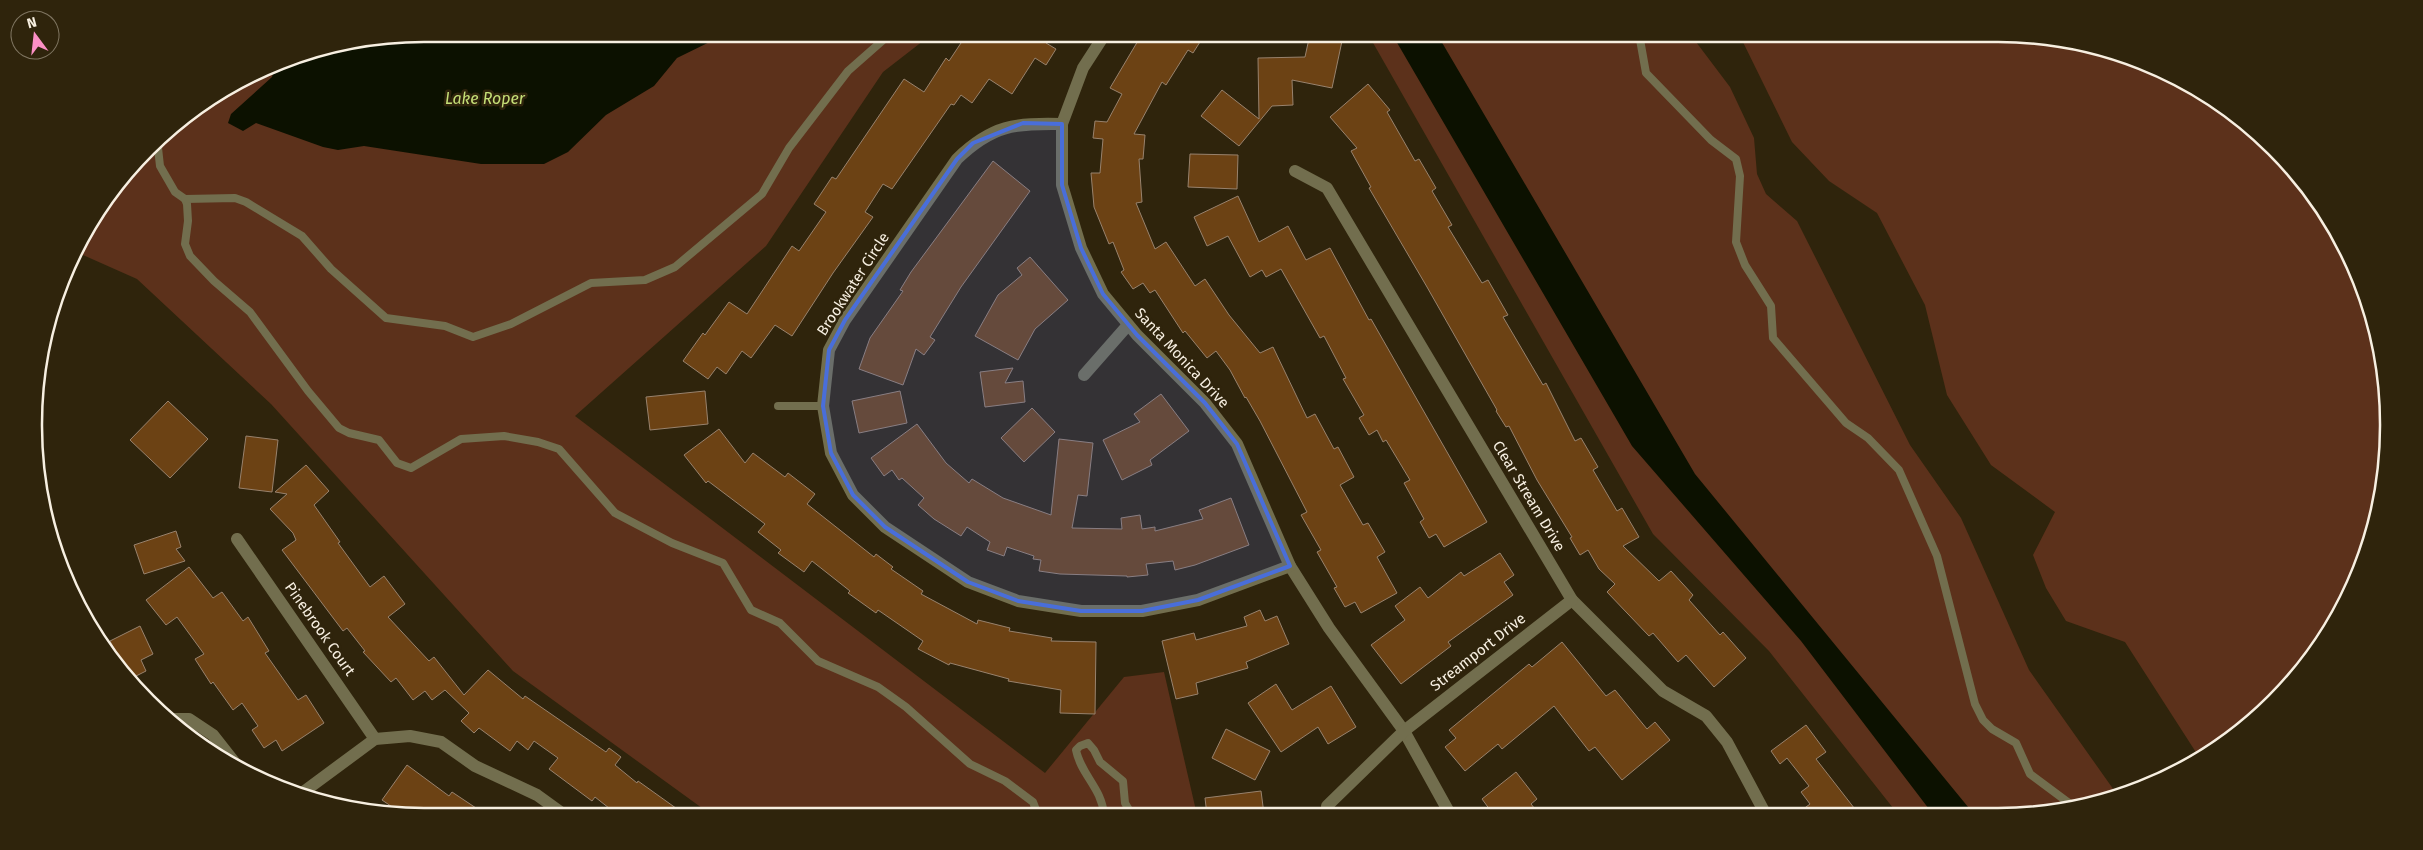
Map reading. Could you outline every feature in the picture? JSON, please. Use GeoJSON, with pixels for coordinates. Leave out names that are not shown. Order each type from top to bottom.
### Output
{"type":"FeatureCollection","features":[{"type":"Feature","properties":{"kind":"street","name":"Santa Monica Drive"},"geometry":{"type":"LineString","coordinates":[[1099,42],[1084,68],[1062,124],[1062,185],[1081,248],[1103,294],[1128,325],[1205,403],[1237,444],[1290,566],[1329,628],[1404,730],[1447,808]]}},
{"type":"Feature","properties":{"kind":"street","name":"Brookwater Circle"},"geometry":{"type":"LineString","coordinates":[[1062,124],[1023,123],[1000,130],[973,143],[957,159],[845,320],[829,350],[823,406],[831,453],[853,495],[885,527],[968,582],[1018,601],[1081,611],[1142,610],[1198,600],[1290,566]]}},
{"type":"Feature","properties":{"kind":"street","name":"Clear Stream Drive"},"geometry":{"type":"LineString","coordinates":[[1295,171],[1327,188],[1572,600],[1663,691],[1706,716],[1727,742],[1762,808]]}},
{"type":"Feature","properties":{"kind":"street"},"geometry":{"type":"LineString","coordinates":[[1084,375],[1128,325]]}},
{"type":"Feature","properties":{"kind":"street","name":"Pinebrook Court"},"geometry":{"type":"LineString","coordinates":[[237,539],[375,739]]}},
{"type":"Feature","properties":{"kind":"street","name":"Streamport Drive"},"geometry":{"type":"LineString","coordinates":[[1326,806],[1404,730],[1572,600]]}},
{"type":"Feature","properties":{"kind":"street"},"geometry":{"type":"LineString","coordinates":[[181,719],[189,719],[213,735],[226,751]]}},
{"type":"Feature","properties":{"kind":"street"},"geometry":{"type":"LineString","coordinates":[[308,789],[375,739],[410,736],[441,742],[475,766],[537,795],[555,808]]}},
{"type":"Feature","properties":{"kind":"lane"},"geometry":{"type":"LineString","coordinates":[[158,152],[160,166],[174,192],[185,199],[235,198],[246,202],[302,236],[331,269],[386,318],[446,326],[473,337],[511,324],[591,283],[645,280],[675,267],[762,194],[789,148],[848,71],[881,42]]}},
{"type":"Feature","properties":{"kind":"lane"},"geometry":{"type":"LineString","coordinates":[[1640,42],[1646,73],[1711,140],[1736,159],[1740,176],[1736,242],[1745,265],[1771,306],[1773,338],[1846,423],[1868,438],[1899,470],[1937,556],[1975,704],[1983,720],[1992,729],[2016,743],[2030,774],[2066,801]]}},
{"type":"Feature","properties":{"kind":"lane"},"geometry":{"type":"LineString","coordinates":[[185,199],[188,221],[185,244],[190,256],[214,281],[250,312],[339,428],[349,433],[379,440],[397,463],[411,468],[460,439],[504,436],[538,442],[559,449],[615,513],[672,543],[723,563],[751,610],[780,623],[818,661],[878,687],[906,707],[970,764],[1004,780],[1033,802],[1035,808]]}},
{"type":"Feature","properties":{"kind":"lane"},"geometry":{"type":"LineString","coordinates":[[778,406],[823,406]]}},
{"type":"Feature","properties":{"kind":"lane"},"geometry":{"type":"LineString","coordinates":[[1102,808],[1097,788],[1078,760],[1076,750],[1088,743],[1100,762],[1123,781],[1125,803],[1128,808]]}},
{"type":"Feature","properties":{"kind":"highlighted area"},"geometry":{"type":"Polygon","coordinates":[[[1023,123],[1062,124],[1062,185],[1081,248],[1103,294],[1137,335],[1205,403],[1237,444],[1290,566],[1198,600],[1142,611],[1081,611],[1018,601],[968,582],[885,527],[853,495],[831,453],[823,406],[829,350],[845,320],[957,159],[973,143],[1023,123]]]}},
{"type":"Feature","properties":{"kind":"shaded area"},"geometry":{"type":"Polygon","coordinates":[[[425,42],[922,42],[883,72],[766,246],[575,416],[1045,773],[1124,677],[1164,672],[1195,808],[702,808],[513,671],[271,404],[137,279],[83,255],[107,212],[122,192],[137,173],[173,137],[212,107],[256,82],[302,63],[350,50],[400,43],[425,42]]]}},
{"type":"Feature","properties":{"kind":"shaded area"},"geometry":{"type":"Polygon","coordinates":[[[1373,42],[1696,42],[1730,87],[1754,138],[1757,174],[1766,194],[1797,221],[1910,445],[1961,518],[2029,670],[2113,789],[2073,800],[2023,807],[1893,808],[1769,651],[1653,534],[1373,42]]]}},
{"type":"Feature","properties":{"kind":"shaded area"},"geometry":{"type":"Polygon","coordinates":[[[1743,42],[1998,42],[2048,46],[2073,50],[2121,63],[2167,82],[2211,107],[2250,137],[2286,173],[2316,212],[2341,256],[2351,279],[2360,302],[2373,350],[2380,400],[2380,450],[2373,500],[2360,548],[2351,571],[2341,594],[2316,638],[2286,677],[2250,713],[2211,743],[2196,752],[2125,642],[2066,621],[2046,588],[2033,555],[2055,512],[1991,465],[1947,395],[1925,305],[1877,213],[1829,181],[1792,142],[1743,42]]]}},
{"type":"Feature","properties":{"kind":"water","name":"Lake Roper"},"geometry":{"type":"Polygon","coordinates":[[[710,42],[677,58],[654,86],[606,115],[568,152],[544,164],[481,164],[364,146],[338,150],[323,147],[256,123],[243,131],[228,123],[231,114],[273,75],[302,63],[326,56],[350,50],[400,43],[710,42]]]}},
{"type":"Feature","properties":{"kind":"water"},"geometry":{"type":"Polygon","coordinates":[[[1397,42],[1442,42],[1695,474],[1969,808],[1928,808],[1801,641],[1632,446],[1397,42]]]}},
{"type":"Feature","properties":{"kind":"building"},"geometry":{"type":"Polygon","coordinates":[[[962,42],[1047,42],[1056,49],[1046,65],[1035,58],[1012,94],[989,79],[972,103],[961,95],[954,105],[951,104],[892,189],[883,184],[865,212],[873,217],[833,273],[792,336],[775,325],[751,358],[742,351],[726,374],[717,367],[708,379],[683,361],[729,302],[747,314],[792,246],[799,251],[826,212],[814,204],[832,177],[836,179],[904,79],[924,92],[946,58],[949,61],[962,42]]]}},
{"type":"Feature","properties":{"kind":"building"},"geometry":{"type":"Polygon","coordinates":[[[1137,42],[1200,42],[1193,53],[1188,50],[1166,85],[1162,82],[1134,134],[1145,135],[1143,159],[1139,159],[1142,202],[1136,203],[1155,249],[1166,242],[1195,286],[1205,279],[1229,315],[1260,353],[1273,347],[1307,418],[1315,414],[1334,449],[1338,447],[1354,477],[1340,485],[1363,525],[1368,523],[1385,552],[1377,557],[1397,593],[1361,613],[1355,602],[1345,607],[1334,588],[1337,587],[1317,552],[1321,550],[1301,515],[1307,512],[1260,421],[1230,370],[1216,351],[1207,358],[1185,331],[1183,333],[1155,290],[1150,293],[1143,283],[1133,289],[1121,272],[1124,270],[1113,242],[1109,244],[1094,207],[1091,173],[1100,173],[1103,139],[1093,138],[1095,121],[1107,122],[1122,94],[1110,88],[1137,42]]]}},
{"type":"Feature","properties":{"kind":"building"},"geometry":{"type":"Polygon","coordinates":[[[1308,42],[1342,42],[1332,88],[1292,80],[1293,105],[1272,106],[1239,146],[1201,116],[1222,90],[1259,119],[1258,58],[1305,57],[1308,42]]]}},
{"type":"Feature","properties":{"kind":"building"},"geometry":{"type":"Polygon","coordinates":[[[1368,84],[1390,110],[1387,112],[1415,161],[1419,159],[1436,188],[1432,191],[1452,225],[1448,227],[1482,283],[1488,280],[1508,315],[1503,317],[1543,385],[1546,383],[1575,441],[1581,438],[1598,467],[1593,470],[1617,511],[1622,508],[1639,537],[1623,546],[1659,581],[1671,571],[1693,595],[1689,600],[1720,635],[1723,632],[1746,658],[1714,687],[1686,655],[1678,662],[1653,633],[1649,636],[1607,592],[1615,584],[1599,569],[1588,550],[1580,555],[1570,538],[1572,537],[1537,480],[1509,426],[1506,427],[1496,411],[1369,188],[1371,187],[1351,151],[1357,148],[1330,117],[1368,84]]]}},
{"type":"Feature","properties":{"kind":"building"},"geometry":{"type":"Polygon","coordinates":[[[1190,154],[1238,155],[1237,189],[1188,187],[1190,154]]]}},
{"type":"Feature","properties":{"kind":"building"},"geometry":{"type":"Polygon","coordinates":[[[993,161],[1030,191],[961,287],[930,337],[935,340],[924,355],[916,349],[903,385],[859,369],[870,338],[903,291],[900,290],[911,272],[993,161]]]}},
{"type":"Feature","properties":{"kind":"building"},"geometry":{"type":"Polygon","coordinates":[[[1238,196],[1259,242],[1288,226],[1306,260],[1330,248],[1369,320],[1371,319],[1487,522],[1444,547],[1436,534],[1429,538],[1420,522],[1424,519],[1404,483],[1410,480],[1386,440],[1383,442],[1377,430],[1369,435],[1359,418],[1364,415],[1343,379],[1346,378],[1324,336],[1320,338],[1281,269],[1266,277],[1262,270],[1250,277],[1228,236],[1207,246],[1194,217],[1238,196]]]}},
{"type":"Feature","properties":{"kind":"building"},"geometry":{"type":"Polygon","coordinates":[[[1030,257],[1068,300],[1035,329],[1018,360],[975,336],[998,295],[1022,275],[1017,268],[1030,257]]]}},
{"type":"Feature","properties":{"kind":"building"},"geometry":{"type":"Polygon","coordinates":[[[1013,368],[1005,383],[1023,381],[1025,402],[985,407],[980,372],[1013,368]]]}},
{"type":"Feature","properties":{"kind":"building"},"geometry":{"type":"Polygon","coordinates":[[[705,391],[708,424],[650,430],[646,397],[705,391]]]}},
{"type":"Feature","properties":{"kind":"building"},"geometry":{"type":"Polygon","coordinates":[[[900,391],[907,423],[859,433],[852,401],[900,391]]]}},
{"type":"Feature","properties":{"kind":"building"},"geometry":{"type":"Polygon","coordinates":[[[1161,394],[1189,431],[1150,460],[1152,465],[1122,480],[1103,440],[1140,422],[1134,414],[1161,394]]]}},
{"type":"Feature","properties":{"kind":"building"},"geometry":{"type":"Polygon","coordinates":[[[168,401],[208,439],[170,478],[130,440],[168,401]]]}},
{"type":"Feature","properties":{"kind":"building"},"geometry":{"type":"Polygon","coordinates":[[[1032,408],[1055,432],[1024,462],[1001,438],[1032,408]]]}},
{"type":"Feature","properties":{"kind":"building"},"geometry":{"type":"Polygon","coordinates":[[[917,424],[946,463],[969,483],[972,479],[1003,498],[1051,515],[1059,439],[1093,443],[1087,496],[1078,495],[1072,528],[1122,529],[1121,518],[1140,515],[1142,529],[1155,527],[1155,531],[1203,519],[1199,510],[1231,498],[1249,545],[1195,565],[1175,570],[1173,561],[1146,564],[1148,575],[1127,577],[1060,574],[1039,571],[1041,560],[1033,559],[1034,556],[1007,547],[1004,556],[987,550],[990,542],[967,527],[961,536],[934,519],[918,505],[924,498],[902,478],[899,480],[892,470],[884,476],[871,458],[917,424]]]}},
{"type":"Feature","properties":{"kind":"building"},"geometry":{"type":"Polygon","coordinates":[[[719,429],[745,463],[753,453],[785,477],[788,473],[815,494],[807,504],[874,557],[876,554],[893,567],[891,569],[923,591],[921,594],[977,624],[978,620],[1010,628],[1009,631],[1052,638],[1051,641],[1096,642],[1095,714],[1060,713],[1061,690],[1008,681],[1009,679],[950,663],[949,665],[918,649],[923,641],[878,610],[876,613],[848,593],[850,591],[812,561],[804,572],[778,553],[781,550],[758,532],[765,524],[708,481],[706,483],[684,455],[719,429]]]}},
{"type":"Feature","properties":{"kind":"building"},"geometry":{"type":"Polygon","coordinates":[[[246,436],[278,440],[272,492],[239,488],[246,436]]]}},
{"type":"Feature","properties":{"kind":"building"},"geometry":{"type":"Polygon","coordinates":[[[306,465],[329,491],[314,505],[340,542],[338,543],[370,587],[384,576],[405,604],[388,617],[429,661],[434,657],[464,695],[488,670],[523,699],[525,696],[606,752],[609,748],[621,757],[615,765],[637,783],[638,781],[676,808],[609,808],[595,797],[592,801],[549,769],[558,758],[534,741],[528,750],[517,741],[510,751],[479,728],[474,733],[461,721],[469,713],[445,690],[432,700],[425,691],[413,700],[396,678],[391,682],[363,652],[365,651],[347,628],[343,631],[282,550],[296,540],[293,533],[270,509],[287,494],[275,492],[306,465]]]}},
{"type":"Feature","properties":{"kind":"building"},"geometry":{"type":"Polygon","coordinates":[[[176,531],[181,547],[176,549],[185,561],[144,574],[134,545],[176,531]]]}},
{"type":"Feature","properties":{"kind":"building"},"geometry":{"type":"Polygon","coordinates":[[[1500,553],[1514,575],[1504,582],[1513,595],[1448,642],[1451,646],[1401,684],[1371,645],[1405,620],[1395,606],[1420,587],[1428,598],[1461,572],[1464,576],[1500,553]]]}},
{"type":"Feature","properties":{"kind":"building"},"geometry":{"type":"Polygon","coordinates":[[[189,567],[213,598],[222,592],[243,621],[248,617],[269,651],[265,653],[298,700],[306,695],[324,723],[282,751],[276,740],[264,748],[252,730],[258,726],[242,703],[233,710],[213,682],[211,684],[195,659],[204,654],[177,617],[166,625],[146,600],[189,567]]]}},
{"type":"Feature","properties":{"kind":"building"},"geometry":{"type":"Polygon","coordinates":[[[1260,610],[1265,621],[1277,616],[1289,644],[1246,662],[1248,668],[1196,683],[1198,694],[1176,699],[1162,641],[1194,633],[1196,640],[1247,626],[1244,617],[1260,610]]]}},
{"type":"Feature","properties":{"kind":"building"},"geometry":{"type":"Polygon","coordinates":[[[140,626],[153,654],[141,660],[146,671],[136,676],[110,641],[140,626]]]}},
{"type":"Feature","properties":{"kind":"building"},"geometry":{"type":"Polygon","coordinates":[[[1562,642],[1606,696],[1615,690],[1647,729],[1655,722],[1670,740],[1622,780],[1595,747],[1589,751],[1554,706],[1502,749],[1498,744],[1465,771],[1445,747],[1456,738],[1449,730],[1529,664],[1532,667],[1562,642]]]}},
{"type":"Feature","properties":{"kind":"building"},"geometry":{"type":"Polygon","coordinates":[[[1276,684],[1292,710],[1331,686],[1356,727],[1328,744],[1318,727],[1281,752],[1248,703],[1276,684]]]}},
{"type":"Feature","properties":{"kind":"building"},"geometry":{"type":"Polygon","coordinates":[[[1806,725],[1826,752],[1816,759],[1854,808],[1805,808],[1810,804],[1801,792],[1809,786],[1787,758],[1780,764],[1771,751],[1806,725]]]}},
{"type":"Feature","properties":{"kind":"building"},"geometry":{"type":"Polygon","coordinates":[[[1226,729],[1270,751],[1255,780],[1212,758],[1226,729]]]}},
{"type":"Feature","properties":{"kind":"building"},"geometry":{"type":"Polygon","coordinates":[[[407,765],[449,796],[452,792],[476,808],[400,807],[391,806],[382,800],[407,765]]]}},
{"type":"Feature","properties":{"kind":"building"},"geometry":{"type":"Polygon","coordinates":[[[1516,772],[1537,799],[1531,804],[1534,808],[1489,808],[1482,799],[1516,772]]]}},
{"type":"Feature","properties":{"kind":"building"},"geometry":{"type":"Polygon","coordinates":[[[1261,791],[1263,808],[1206,808],[1205,798],[1261,791]]]}}]}
